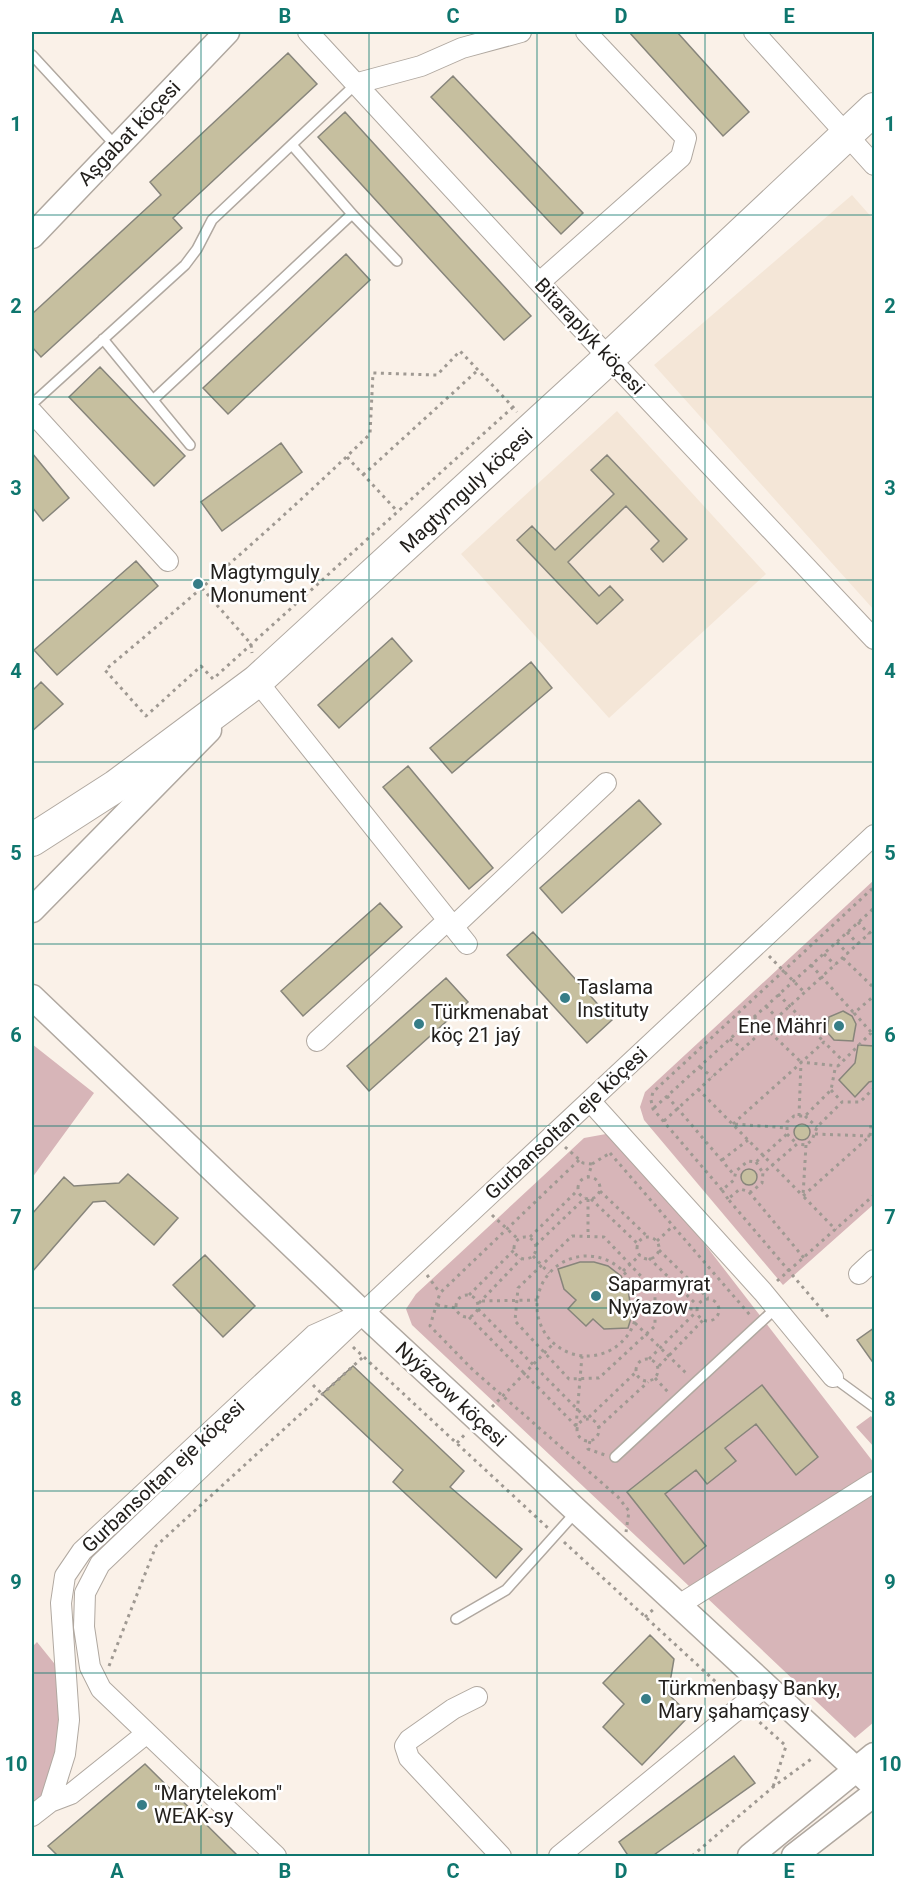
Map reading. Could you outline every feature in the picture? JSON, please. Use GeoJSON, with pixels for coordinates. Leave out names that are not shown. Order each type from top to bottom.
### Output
{"type":"FeatureCollection","features":[{"type":"Feature","properties":{"kind":"main road","name":"Magtymguly köçesi"},"geometry":{"type":"LineString","coordinates":[[32,840],[116,786],[258,681],[522,418],[609,358],[874,109]]}},
{"type":"Feature","properties":{"kind":"street","name":"Aşgabat köçesi"},"geometry":{"type":"LineString","coordinates":[[32,236],[227,32]]}},
{"type":"Feature","properties":{"kind":"street","name":"Bitaraplyk köçesi"},"geometry":{"type":"LineString","coordinates":[[308,32],[358,83],[609,358],[874,639]]}},
{"type":"Feature","properties":{"kind":"street"},"geometry":{"type":"LineString","coordinates":[[358,83],[421,66],[462,48],[521,32]]}},
{"type":"Feature","properties":{"kind":"street"},"geometry":{"type":"LineString","coordinates":[[540,282],[681,157],[686,138],[586,32]]}},
{"type":"Feature","properties":{"kind":"street"},"geometry":{"type":"LineString","coordinates":[[754,32],[874,165]]}},
{"type":"Feature","properties":{"kind":"street"},"geometry":{"type":"LineString","coordinates":[[32,412],[168,561]]}},
{"type":"Feature","properties":{"kind":"street"},"geometry":{"type":"LineString","coordinates":[[32,910],[258,681],[467,944]]}},
{"type":"Feature","properties":{"kind":"street"},"geometry":{"type":"LineString","coordinates":[[317,1041],[451,924],[606,783]]}},
{"type":"Feature","properties":{"kind":"street","name":"Gurbansoltan eje köçesi"},"geometry":{"type":"LineString","coordinates":[[276,1857],[101,1689],[90,1667],[84,1627],[85,1593],[100,1564],[363,1313],[874,835]]}},
{"type":"Feature","properties":{"kind":"street","name":"Nyýazow köçesi"},"geometry":{"type":"LineString","coordinates":[[32,997],[363,1313],[829,1745],[866,1763],[874,1786]]}},
{"type":"Feature","properties":{"kind":"street"},"geometry":{"type":"LineString","coordinates":[[590,1101],[618,1147],[763,1292],[834,1377]]}},
{"type":"Feature","properties":{"kind":"street"},"geometry":{"type":"LineString","coordinates":[[859,1274],[874,1260]]}},
{"type":"Feature","properties":{"kind":"street","name":"Gurbansoltan eje köçesi"},"geometry":{"type":"LineString","coordinates":[[50,1802],[65,1754],[69,1720],[61,1603],[65,1576],[82,1551],[314,1335],[363,1313]]}},
{"type":"Feature","properties":{"kind":"street"},"geometry":{"type":"LineString","coordinates":[[679,1605],[874,1482]]}},
{"type":"Feature","properties":{"kind":"street"},"geometry":{"type":"LineString","coordinates":[[559,1857],[766,1686]]}},
{"type":"Feature","properties":{"kind":"street"},"geometry":{"type":"LineString","coordinates":[[477,1697],[453,1709],[409,1740],[405,1746],[409,1758],[501,1857]]}},
{"type":"Feature","properties":{"kind":"street"},"geometry":{"type":"LineString","coordinates":[[32,1816],[50,1802],[71,1794],[147,1733]]}},
{"type":"Feature","properties":{"kind":"street"},"geometry":{"type":"LineString","coordinates":[[750,1857],[866,1763]]}},
{"type":"Feature","properties":{"kind":"street"},"geometry":{"type":"LineString","coordinates":[[794,1857],[874,1794]]}},
{"type":"Feature","properties":{"kind":"lane"},"geometry":{"type":"LineString","coordinates":[[32,55],[116,146]]}},
{"type":"Feature","properties":{"kind":"lane"},"geometry":{"type":"LineString","coordinates":[[32,404],[185,265],[197,249],[212,220],[358,83]]}},
{"type":"Feature","properties":{"kind":"lane"},"geometry":{"type":"LineString","coordinates":[[292,145],[352,214],[397,261]]}},
{"type":"Feature","properties":{"kind":"lane"},"geometry":{"type":"LineString","coordinates":[[153,400],[352,214]]}},
{"type":"Feature","properties":{"kind":"lane"},"geometry":{"type":"LineString","coordinates":[[103,339],[190,445]]}},
{"type":"Feature","properties":{"kind":"lane"},"geometry":{"type":"LineString","coordinates":[[615,1457],[775,1309]]}},
{"type":"Feature","properties":{"kind":"lane"},"geometry":{"type":"LineString","coordinates":[[834,1377],[874,1407]]}},
{"type":"Feature","properties":{"kind":"lane"},"geometry":{"type":"LineString","coordinates":[[456,1619],[506,1590],[577,1511]]}},
{"type":"Feature","properties":{"kind":"path"},"geometry":{"type":"LineString","coordinates":[[460,351],[478,370],[522,418],[397,512],[213,679],[201,666],[146,716],[105,670],[202,588],[370,434],[373,373],[437,375],[460,351]]}},
{"type":"Feature","properties":{"kind":"path"},"geometry":{"type":"LineString","coordinates":[[363,475],[478,370]]}},
{"type":"Feature","properties":{"kind":"path"},"geometry":{"type":"LineString","coordinates":[[347,457],[397,512]]}},
{"type":"Feature","properties":{"kind":"path"},"geometry":{"type":"LineString","coordinates":[[202,588],[251,644],[258,681]]}},
{"type":"Feature","properties":{"kind":"path"},"geometry":{"type":"LineString","coordinates":[[828,1317],[653,1109],[651,1100],[653,1092],[874,887]]}},
{"type":"Feature","properties":{"kind":"path"},"geometry":{"type":"LineString","coordinates":[[653,1109],[874,908]]}},
{"type":"Feature","properties":{"kind":"path"},"geometry":{"type":"LineString","coordinates":[[858,922],[869,934]]}},
{"type":"Feature","properties":{"kind":"path"},"geometry":{"type":"LineString","coordinates":[[664,1120],[874,929]]}},
{"type":"Feature","properties":{"kind":"path"},"geometry":{"type":"LineString","coordinates":[[848,932],[858,944]]}},
{"type":"Feature","properties":{"kind":"path"},"geometry":{"type":"LineString","coordinates":[[837,942],[848,954]]}},
{"type":"Feature","properties":{"kind":"path"},"geometry":{"type":"LineString","coordinates":[[757,944],[805,993]]}},
{"type":"Feature","properties":{"kind":"path"},"geometry":{"type":"LineString","coordinates":[[824,954],[835,965]]}},
{"type":"Feature","properties":{"kind":"path"},"geometry":{"type":"LineString","coordinates":[[843,958],[874,988]]}},
{"type":"Feature","properties":{"kind":"path"},"geometry":{"type":"LineString","coordinates":[[805,1116],[831,1090],[838,1066],[873,1032],[811,965]]}},
{"type":"Feature","properties":{"kind":"path"},"geometry":{"type":"LineString","coordinates":[[778,994],[843,1061]]}},
{"type":"Feature","properties":{"kind":"path"},"geometry":{"type":"LineString","coordinates":[[854,1013],[874,996]]}},
{"type":"Feature","properties":{"kind":"path"},"geometry":{"type":"LineString","coordinates":[[766,1006],[777,1018]]}},
{"type":"Feature","properties":{"kind":"path"},"geometry":{"type":"LineString","coordinates":[[754,1017],[801,1062],[838,1066]]}},
{"type":"Feature","properties":{"kind":"path"},"geometry":{"type":"LineString","coordinates":[[743,1028],[754,1039]]}},
{"type":"Feature","properties":{"kind":"path"},"geometry":{"type":"LineString","coordinates":[[730,1039],[742,1049]]}},
{"type":"Feature","properties":{"kind":"path"},"geometry":{"type":"LineString","coordinates":[[733,1124],[824,1042]]}},
{"type":"Feature","properties":{"kind":"path"},"geometry":{"type":"LineString","coordinates":[[799,1116],[801,1062]]}},
{"type":"Feature","properties":{"kind":"path"},"geometry":{"type":"LineString","coordinates":[[700,1066],[712,1077]]}},
{"type":"Feature","properties":{"kind":"path"},"geometry":{"type":"LineString","coordinates":[[803,1196],[806,1145],[817,1127],[842,1102],[860,1102],[874,1088]]}},
{"type":"Feature","properties":{"kind":"path"},"geometry":{"type":"LineString","coordinates":[[698,1089],[836,1230]]}},
{"type":"Feature","properties":{"kind":"path"},"geometry":{"type":"LineString","coordinates":[[831,1090],[842,1102]]}},
{"type":"Feature","properties":{"kind":"path"},"geometry":{"type":"LineString","coordinates":[[667,1096],[722,1160],[740,1189],[752,1192],[762,1184],[763,1173],[756,1162]]}},
{"type":"Feature","properties":{"kind":"path"},"geometry":{"type":"LineString","coordinates":[[806,1145],[797,1144],[787,1134],[788,1122],[799,1116],[805,1116],[817,1127]]}},
{"type":"Feature","properties":{"kind":"path"},"geometry":{"type":"LineString","coordinates":[[733,1124],[787,1128]]}},
{"type":"Feature","properties":{"kind":"path"},"geometry":{"type":"LineString","coordinates":[[803,1196],[870,1136],[871,1124],[874,1124]]}},
{"type":"Feature","properties":{"kind":"path"},"geometry":{"type":"LineString","coordinates":[[722,1190],[735,1178],[736,1171],[748,1161],[756,1162],[787,1134]]}},
{"type":"Feature","properties":{"kind":"path"},"geometry":{"type":"LineString","coordinates":[[814,1134],[870,1136],[874,1141]]}},
{"type":"Feature","properties":{"kind":"path"},"geometry":{"type":"LineString","coordinates":[[552,1136],[579,1160],[592,1164]]}},
{"type":"Feature","properties":{"kind":"path"},"geometry":{"type":"LineString","coordinates":[[722,1160],[748,1140]]}},
{"type":"Feature","properties":{"kind":"path"},"geometry":{"type":"LineString","coordinates":[[763,1173],[797,1144]]}},
{"type":"Feature","properties":{"kind":"path"},"geometry":{"type":"LineString","coordinates":[[480,1204],[519,1239],[530,1238],[578,1190],[582,1180],[588,1177],[592,1164],[618,1147],[673,1226],[758,1324]]}},
{"type":"Feature","properties":{"kind":"path"},"geometry":{"type":"LineString","coordinates":[[579,1160],[440,1293],[430,1326],[502,1396],[618,1497],[629,1511],[624,1554]]}},
{"type":"Feature","properties":{"kind":"path"},"geometry":{"type":"LineString","coordinates":[[588,1177],[597,1181],[600,1191],[648,1237],[657,1241]]}},
{"type":"Feature","properties":{"kind":"path"},"geometry":{"type":"LineString","coordinates":[[728,1199],[740,1189]]}},
{"type":"Feature","properties":{"kind":"path"},"geometry":{"type":"LineString","coordinates":[[578,1190],[638,1244],[640,1255]]}},
{"type":"Feature","properties":{"kind":"path"},"geometry":{"type":"LineString","coordinates":[[533,1256],[536,1245],[600,1191]]}},
{"type":"Feature","properties":{"kind":"path"},"geometry":{"type":"LineString","coordinates":[[747,1191],[804,1258]]}},
{"type":"Feature","properties":{"kind":"path"},"geometry":{"type":"LineString","coordinates":[[763,1292],[874,1195]]}},
{"type":"Feature","properties":{"kind":"path"},"geometry":{"type":"LineString","coordinates":[[588,1199],[588,1236]]}},
{"type":"Feature","properties":{"kind":"path"},"geometry":{"type":"LineString","coordinates":[[657,1241],[673,1226]]}},
{"type":"Feature","properties":{"kind":"path"},"geometry":{"type":"LineString","coordinates":[[572,1236],[604,1237],[630,1265],[655,1291],[655,1326],[599,1378],[570,1379],[515,1321],[518,1288],[572,1236]]}},
{"type":"Feature","properties":{"kind":"path"},"geometry":{"type":"LineString","coordinates":[[638,1244],[648,1237]]}},
{"type":"Feature","properties":{"kind":"path"},"geometry":{"type":"LineString","coordinates":[[530,1238],[536,1245]]}},
{"type":"Feature","properties":{"kind":"path"},"geometry":{"type":"LineString","coordinates":[[519,1239],[514,1250],[469,1295],[459,1298],[456,1308],[459,1314],[469,1317],[577,1427]]}},
{"type":"Feature","properties":{"kind":"path"},"geometry":{"type":"LineString","coordinates":[[615,1457],[588,1449],[590,1442],[596,1438],[598,1428],[655,1378],[658,1367],[704,1320],[711,1320],[719,1312],[715,1301],[708,1298],[659,1250],[657,1241]]}},
{"type":"Feature","properties":{"kind":"path"},"geometry":{"type":"LineString","coordinates":[[514,1250],[521,1259]]}},
{"type":"Feature","properties":{"kind":"path"},"geometry":{"type":"LineString","coordinates":[[649,1258],[659,1250]]}},
{"type":"Feature","properties":{"kind":"path"},"geometry":{"type":"LineString","coordinates":[[623,1271],[640,1255]]}},
{"type":"Feature","properties":{"kind":"path"},"geometry":{"type":"LineString","coordinates":[[640,1255],[649,1258],[697,1309],[704,1320]]}},
{"type":"Feature","properties":{"kind":"path"},"geometry":{"type":"LineString","coordinates":[[533,1256],[549,1273]]}},
{"type":"Feature","properties":{"kind":"path"},"geometry":{"type":"LineString","coordinates":[[469,1317],[478,1309],[479,1302],[521,1259],[533,1256]]}},
{"type":"Feature","properties":{"kind":"path"},"geometry":{"type":"LineString","coordinates":[[586,1256],[600,1257],[623,1271],[636,1295],[635,1323],[629,1335],[608,1352],[582,1356],[571,1354],[553,1344],[540,1324],[537,1300],[539,1290],[549,1273],[560,1264],[586,1256]]}},
{"type":"Feature","properties":{"kind":"path"},"geometry":{"type":"LineString","coordinates":[[469,1295],[479,1302],[537,1300]]}},
{"type":"Feature","properties":{"kind":"path"},"geometry":{"type":"LineString","coordinates":[[577,1427],[636,1372],[639,1362],[649,1359],[661,1348],[697,1309],[701,1300],[708,1298]]}},
{"type":"Feature","properties":{"kind":"path"},"geometry":{"type":"LineString","coordinates":[[436,1305],[456,1308]]}},
{"type":"Feature","properties":{"kind":"path"},"geometry":{"type":"LineString","coordinates":[[478,1309],[577,1411],[587,1419],[593,1420],[598,1428]]}},
{"type":"Feature","properties":{"kind":"path"},"geometry":{"type":"LineString","coordinates":[[637,1310],[697,1309]]}},
{"type":"Feature","properties":{"kind":"path"},"geometry":{"type":"LineString","coordinates":[[635,1323],[696,1383]]}},
{"type":"Feature","properties":{"kind":"path"},"geometry":{"type":"LineString","coordinates":[[341,1335],[786,1746],[773,1786]]}},
{"type":"Feature","properties":{"kind":"path"},"geometry":{"type":"LineString","coordinates":[[479,1420],[553,1344]]}},
{"type":"Feature","properties":{"kind":"path"},"geometry":{"type":"LineString","coordinates":[[582,1356],[577,1427],[579,1438],[590,1442]]}},
{"type":"Feature","properties":{"kind":"path"},"geometry":{"type":"LineString","coordinates":[[101,1689],[156,1546],[363,1357]]}},
{"type":"Feature","properties":{"kind":"path"},"geometry":{"type":"LineString","coordinates":[[649,1359],[658,1367]]}},
{"type":"Feature","properties":{"kind":"path"},"geometry":{"type":"LineString","coordinates":[[636,1372],[642,1380],[649,1381]]}},
{"type":"Feature","properties":{"kind":"path"},"geometry":{"type":"LineString","coordinates":[[655,1378],[676,1400]]}},
{"type":"Feature","properties":{"kind":"path"},"geometry":{"type":"LineString","coordinates":[[692,1857],[773,1786],[829,1745]]}},
{"type":"Feature","properties":{"kind":"shaded area"},"geometry":{"type":"Polygon","coordinates":[[[852,195],[874,220],[874,610],[654,365],[852,195]]]}},
{"type":"Feature","properties":{"kind":"shaded area"},"geometry":{"type":"Polygon","coordinates":[[[617,411],[766,574],[609,718],[461,554],[617,411]]]}},
{"type":"Feature","properties":{"kind":"shaded area"},"geometry":{"type":"Polygon","coordinates":[[[874,880],[874,1204],[783,1285],[644,1120],[640,1107],[645,1092],[874,880]]]}},
{"type":"Feature","properties":{"kind":"shaded area"},"geometry":{"type":"Polygon","coordinates":[[[32,1044],[94,1093],[32,1178],[32,1044]]]}},
{"type":"Feature","properties":{"kind":"shaded area"},"geometry":{"type":"Polygon","coordinates":[[[606,1134],[622,1137],[874,1463],[874,1473],[690,1587],[412,1325],[406,1309],[416,1294],[584,1138],[606,1134]]]}},
{"type":"Feature","properties":{"kind":"shaded area"},"geometry":{"type":"Polygon","coordinates":[[[871,1416],[874,1420],[874,1447],[856,1427],[871,1416]]]}},
{"type":"Feature","properties":{"kind":"shaded area"},"geometry":{"type":"Polygon","coordinates":[[[874,1491],[874,1722],[855,1738],[705,1596],[874,1491]]]}},
{"type":"Feature","properties":{"kind":"shaded area"},"geometry":{"type":"Polygon","coordinates":[[[37,1642],[66,1678],[69,1720],[38,1811],[32,1803],[32,1647],[37,1642]]]}},
{"type":"Feature","properties":{"kind":"building"},"geometry":{"type":"Polygon","coordinates":[[[629,32],[677,32],[749,112],[723,136],[629,32]]]}},
{"type":"Feature","properties":{"kind":"building"},"geometry":{"type":"Polygon","coordinates":[[[288,53],[317,84],[173,218],[182,228],[41,357],[32,347],[32,314],[161,195],[150,182],[288,53]]]}},
{"type":"Feature","properties":{"kind":"building"},"geometry":{"type":"Polygon","coordinates":[[[453,76],[583,213],[561,234],[431,97],[453,76]]]}},
{"type":"Feature","properties":{"kind":"building"},"geometry":{"type":"Polygon","coordinates":[[[345,112],[531,316],[504,340],[318,137],[345,112]]]}},
{"type":"Feature","properties":{"kind":"building"},"geometry":{"type":"Polygon","coordinates":[[[346,254],[370,280],[228,414],[203,388],[346,254]]]}},
{"type":"Feature","properties":{"kind":"building"},"geometry":{"type":"Polygon","coordinates":[[[100,367],[185,456],[154,486],[69,397],[100,367]]]}},
{"type":"Feature","properties":{"kind":"building"},"geometry":{"type":"Polygon","coordinates":[[[281,443],[302,472],[222,531],[201,502],[281,443]]]}},
{"type":"Feature","properties":{"kind":"building"},"geometry":{"type":"Polygon","coordinates":[[[32,453],[69,498],[43,521],[32,507],[32,453]]]}},
{"type":"Feature","properties":{"kind":"building"},"geometry":{"type":"Polygon","coordinates":[[[607,455],[687,539],[663,562],[651,549],[659,541],[626,506],[568,562],[599,596],[610,586],[623,600],[597,624],[517,540],[532,526],[555,550],[614,494],[591,470],[607,455]]]}},
{"type":"Feature","properties":{"kind":"building"},"geometry":{"type":"Polygon","coordinates":[[[136,561],[158,586],[57,675],[34,650],[136,561]]]}},
{"type":"Feature","properties":{"kind":"building"},"geometry":{"type":"Polygon","coordinates":[[[392,638],[412,661],[339,728],[318,705],[392,638]]]}},
{"type":"Feature","properties":{"kind":"building"},"geometry":{"type":"Polygon","coordinates":[[[531,662],[552,688],[452,773],[430,748],[531,662]]]}},
{"type":"Feature","properties":{"kind":"building"},"geometry":{"type":"Polygon","coordinates":[[[41,682],[63,704],[32,731],[32,691],[41,682]]]}},
{"type":"Feature","properties":{"kind":"building"},"geometry":{"type":"Polygon","coordinates":[[[408,766],[493,868],[469,889],[383,787],[408,766]]]}},
{"type":"Feature","properties":{"kind":"building"},"geometry":{"type":"Polygon","coordinates":[[[639,800],[661,824],[562,913],[540,888],[639,800]]]}},
{"type":"Feature","properties":{"kind":"building"},"geometry":{"type":"Polygon","coordinates":[[[380,903],[402,927],[303,1016],[281,991],[380,903]]]}},
{"type":"Feature","properties":{"kind":"building"},"geometry":{"type":"Polygon","coordinates":[[[533,932],[612,1020],[587,1043],[507,955],[533,932]]]}},
{"type":"Feature","properties":{"kind":"building","name":"Türkmenabat köç 21 jaý"},"geometry":{"type":"Polygon","coordinates":[[[446,978],[468,1002],[369,1091],[347,1066],[446,978]]]}},
{"type":"Feature","properties":{"kind":"building"},"geometry":{"type":"Polygon","coordinates":[[[843,1011],[852,1016],[856,1024],[853,1041],[834,1040],[827,1032],[829,1017],[843,1011]]]}},
{"type":"Feature","properties":{"kind":"building"},"geometry":{"type":"Polygon","coordinates":[[[858,1045],[874,1046],[874,1081],[869,1082],[855,1097],[839,1080],[855,1063],[858,1045]]]}},
{"type":"Feature","properties":{"kind":"building"},"geometry":{"type":"Polygon","coordinates":[[[799,1124],[805,1124],[810,1132],[808,1138],[799,1140],[794,1135],[794,1129],[799,1124]]]}},
{"type":"Feature","properties":{"kind":"building"},"geometry":{"type":"Polygon","coordinates":[[[746,1169],[752,1169],[757,1177],[755,1183],[746,1185],[741,1180],[741,1174],[746,1169]]]}},
{"type":"Feature","properties":{"kind":"building"},"geometry":{"type":"Polygon","coordinates":[[[128,1174],[178,1218],[154,1245],[105,1201],[93,1202],[32,1272],[32,1214],[64,1177],[74,1186],[119,1183],[128,1174]]]}},
{"type":"Feature","properties":{"kind":"building"},"geometry":{"type":"Polygon","coordinates":[[[205,1255],[255,1306],[223,1337],[173,1285],[205,1255]]]}},
{"type":"Feature","properties":{"kind":"building"},"geometry":{"type":"Polygon","coordinates":[[[580,1262],[594,1262],[608,1266],[621,1276],[628,1290],[632,1315],[628,1328],[604,1329],[593,1319],[586,1326],[568,1309],[576,1300],[564,1289],[558,1269],[580,1262]]]}},
{"type":"Feature","properties":{"kind":"building"},"geometry":{"type":"Polygon","coordinates":[[[874,1328],[874,1364],[857,1340],[874,1328]]]}},
{"type":"Feature","properties":{"kind":"building"},"geometry":{"type":"Polygon","coordinates":[[[353,1366],[464,1471],[450,1487],[522,1549],[496,1578],[393,1482],[403,1470],[322,1394],[353,1366]]]}},
{"type":"Feature","properties":{"kind":"building"},"geometry":{"type":"Polygon","coordinates":[[[762,1385],[818,1457],[796,1475],[756,1424],[725,1448],[736,1461],[707,1484],[696,1470],[665,1494],[706,1546],[684,1564],[627,1492],[762,1385]]]}},
{"type":"Feature","properties":{"kind":"building","name":"Türkmenbaşy Banky, Mary şahamçasy"},"geometry":{"type":"Polygon","coordinates":[[[650,1635],[674,1659],[668,1694],[690,1715],[642,1765],[603,1727],[624,1704],[603,1683],[650,1635]]]}},
{"type":"Feature","properties":{"kind":"building"},"geometry":{"type":"Polygon","coordinates":[[[734,1756],[755,1783],[651,1857],[629,1857],[619,1842],[734,1756]]]}},
{"type":"Feature","properties":{"kind":"building","name":"\"Marytelekom\" WEAK-sy"},"geometry":{"type":"Polygon","coordinates":[[[145,1764],[239,1857],[59,1857],[48,1846],[145,1764]]]}},
{"type":"Feature","properties":{"kind":"place","name":"Magtymguly Monument"},"geometry":{"type":"Point","coordinates":[198,584]}},
{"type":"Feature","properties":{"kind":"place","name":"Taslama Instituty"},"geometry":{"type":"Point","coordinates":[565,998]}},
{"type":"Feature","properties":{"kind":"place","name":"Türkmenabat köç 21 jaý"},"geometry":{"type":"Point","coordinates":[419,1024]}},
{"type":"Feature","properties":{"kind":"place","name":"Ene Mähri"},"geometry":{"type":"Point","coordinates":[839,1026]}},
{"type":"Feature","properties":{"kind":"place","name":"Saparmyrat Nyýazow"},"geometry":{"type":"Point","coordinates":[596,1296]}},
{"type":"Feature","properties":{"kind":"place","name":"Türkmenbaşy Banky, Mary şahamçasy"},"geometry":{"type":"Point","coordinates":[646,1699]}},
{"type":"Feature","properties":{"kind":"place","name":"\"Marytelekom\" WEAK-sy"},"geometry":{"type":"Point","coordinates":[142,1805]}}]}
